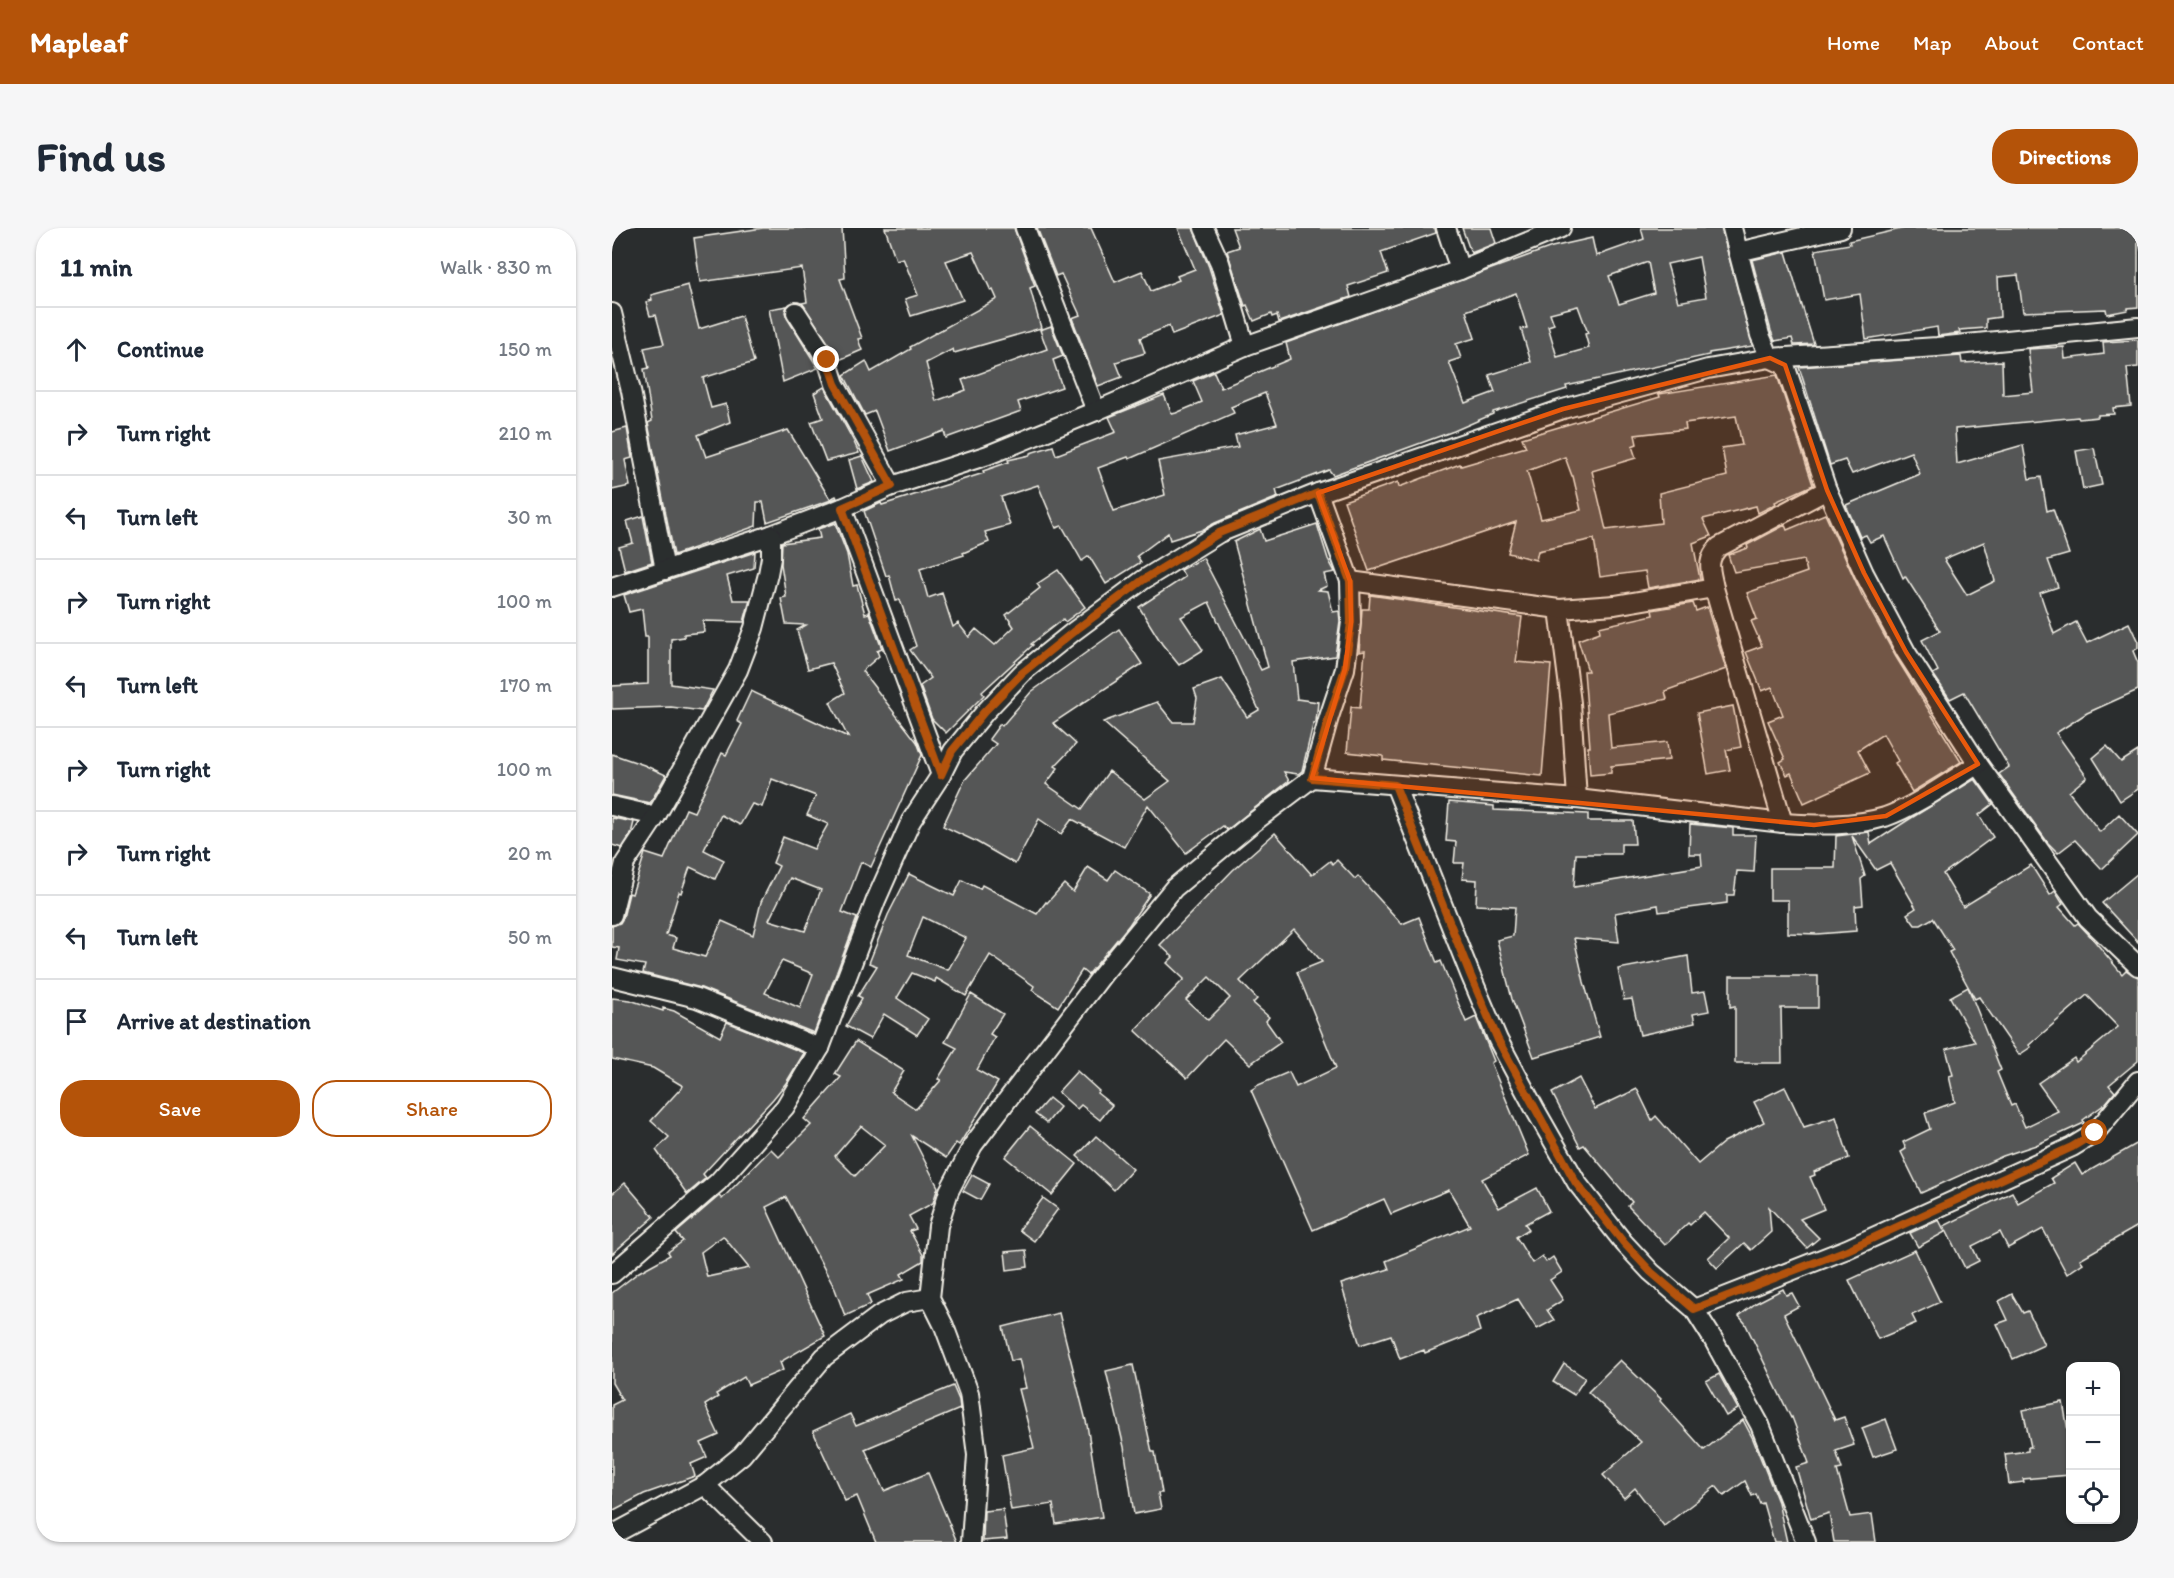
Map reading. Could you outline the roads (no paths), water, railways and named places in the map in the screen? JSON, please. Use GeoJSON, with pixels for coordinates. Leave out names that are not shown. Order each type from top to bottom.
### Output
{"type":"FeatureCollection","features":[{"type":"Feature","properties":{"kind":"street"},"geometry":{"type":"LineString","coordinates":[[1025,228],[1096,411]]}},
{"type":"Feature","properties":{"kind":"street"},"geometry":{"type":"LineString","coordinates":[[1204,228],[1220,263],[1245,346]]}},
{"type":"Feature","properties":{"kind":"street"},"geometry":{"type":"LineString","coordinates":[[1446,228],[1461,270]]}},
{"type":"Feature","properties":{"kind":"street"},"geometry":{"type":"LineString","coordinates":[[612,587],[771,535],[892,486],[988,455],[1245,346],[1461,270],[1561,228]]}},
{"type":"Feature","properties":{"kind":"street"},"geometry":{"type":"LineString","coordinates":[[1732,228],[1760,335],[1770,358],[1785,365],[1827,490],[1864,573],[1906,652],[1978,764],[2088,918],[2138,966]]}},
{"type":"Feature","properties":{"kind":"street"},"geometry":{"type":"LineString","coordinates":[[1738,252],[1840,228]]}},
{"type":"Feature","properties":{"kind":"street"},"geometry":{"type":"LineString","coordinates":[[796,312],[827,360],[835,384],[892,486]]}},
{"type":"Feature","properties":{"kind":"street"},"geometry":{"type":"LineString","coordinates":[[612,313],[631,390],[665,570]]}},
{"type":"Feature","properties":{"kind":"street"},"geometry":{"type":"LineString","coordinates":[[612,1274],[718,1182],[785,1107],[820,1048],[876,900],[911,821],[941,775],[952,751],[984,712],[1022,673],[1143,580],[1219,533],[1318,493],[1563,409],[1708,369],[1770,358],[1937,347],[2138,327]]}},
{"type":"Feature","properties":{"kind":"street"},"geometry":{"type":"LineString","coordinates":[[1783,823],[1714,588],[1709,562],[1711,555],[1719,547],[1827,490]]}},
{"type":"Feature","properties":{"kind":"street"},"geometry":{"type":"LineString","coordinates":[[971,1542],[977,1455],[969,1393],[944,1326],[930,1298],[938,1226],[949,1191],[973,1145],[1103,974],[1174,888],[1312,778],[1345,669],[1351,622],[1350,581],[1318,493]]}},
{"type":"Feature","properties":{"kind":"street"},"geometry":{"type":"LineString","coordinates":[[842,508],[941,775]]}},
{"type":"Feature","properties":{"kind":"street"},"geometry":{"type":"LineString","coordinates":[[612,915],[625,863],[656,816],[738,670],[754,628],[768,574],[771,535]]}},
{"type":"Feature","properties":{"kind":"street"},"geometry":{"type":"LineString","coordinates":[[1350,581],[1560,609],[1615,604],[1714,588]]}},
{"type":"Feature","properties":{"kind":"street"},"geometry":{"type":"LineString","coordinates":[[1560,609],[1570,693],[1577,799]]}},
{"type":"Feature","properties":{"kind":"street"},"geometry":{"type":"LineString","coordinates":[[1312,778],[1577,799],[1783,823],[1856,823],[1886,816],[1923,798],[1978,764]]}},
{"type":"Feature","properties":{"kind":"street"},"geometry":{"type":"LineString","coordinates":[[1395,785],[1498,1040],[1576,1183],[1624,1243],[1651,1272],[1694,1309],[1713,1339],[1760,1425],[1806,1542]]}},
{"type":"Feature","properties":{"kind":"street"},"geometry":{"type":"LineString","coordinates":[[612,806],[656,816]]}},
{"type":"Feature","properties":{"kind":"street"},"geometry":{"type":"LineString","coordinates":[[612,977],[697,998],[820,1048]]}},
{"type":"Feature","properties":{"kind":"street"},"geometry":{"type":"LineString","coordinates":[[1694,1309],[1847,1250],[2072,1147],[2095,1133],[2138,1081]]}},
{"type":"Feature","properties":{"kind":"street"},"geometry":{"type":"LineString","coordinates":[[612,1535],[705,1485],[742,1455],[824,1357],[880,1315],[906,1302],[930,1298]]}},
{"type":"Feature","properties":{"kind":"street"},"geometry":{"type":"LineString","coordinates":[[705,1485],[762,1542]]}}]}
